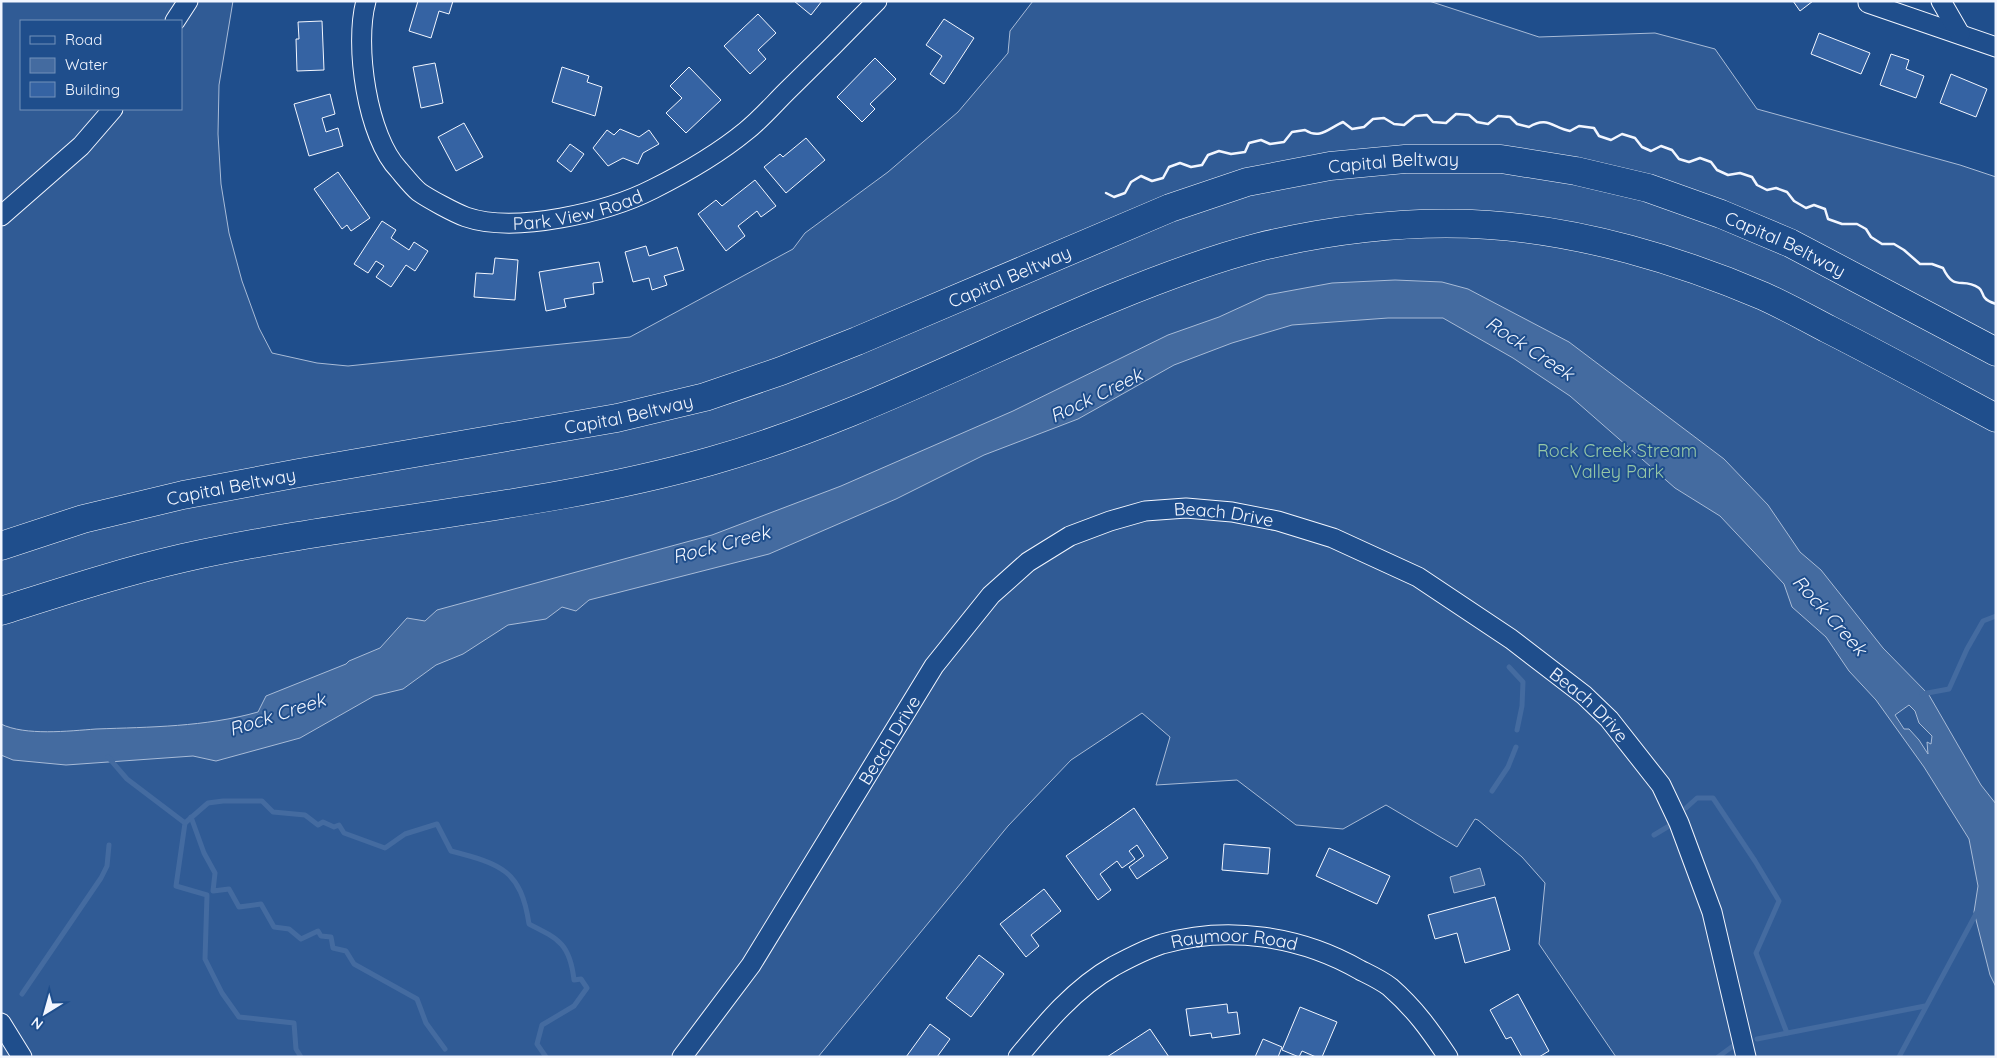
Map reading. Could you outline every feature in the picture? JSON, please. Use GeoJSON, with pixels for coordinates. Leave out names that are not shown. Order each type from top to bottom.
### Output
{"type":"FeatureCollection","features":[{"type":"Feature","properties":{"kind":"highway","name":"Capital Beltway"},"geometry":{"type":"LineString","coordinates":[[1,546],[83,519],[183,495],[299,472],[617,418],[705,396],[781,371],[857,341],[1170,208],[1247,182],[1330,166],[1358,163],[1405,159],[1501,159],[1576,171],[1648,188],[1721,214],[1790,244],[1996,352]]}},
{"type":"Feature","properties":{"kind":"highway"},"geometry":{"type":"LineString","coordinates":[[1,611],[183,558],[295,538],[511,504],[623,483],[712,461],[800,432],[881,399],[1107,300],[1189,268],[1258,248],[1336,232],[1401,225],[1489,225],[1559,234],[1627,249],[1700,271],[1765,297],[1894,362],[1996,418]]}},
{"type":"Feature","properties":{"kind":"highway"},"geometry":{"type":"LineString","coordinates":[[1894,362],[1996,430]]}},
{"type":"Feature","properties":{"kind":"street"},"geometry":{"type":"LineString","coordinates":[[176,20],[188,1]]}},
{"type":"Feature","properties":{"kind":"street","name":"Park View Road"},"geometry":{"type":"LineString","coordinates":[[366,1],[362,28],[364,78],[379,140],[392,164],[419,192],[466,217],[507,224],[548,220],[609,206],[652,190],[718,152],[754,123],[831,49],[877,1]]}},
{"type":"Feature","properties":{"kind":"street"},"geometry":{"type":"LineString","coordinates":[[1871,1],[1868,3],[1996,47]]}},
{"type":"Feature","properties":{"kind":"street"},"geometry":{"type":"LineString","coordinates":[[1941,1],[1960,34]]}},
{"type":"Feature","properties":{"kind":"street"},"geometry":{"type":"LineString","coordinates":[[1,216],[81,146],[112,110]]}},
{"type":"Feature","properties":{"kind":"street","name":"Beach Drive"},"geometry":{"type":"LineString","coordinates":[[682,1057],[751,965],[934,666],[991,595],[1028,562],[1070,536],[1110,521],[1145,512],[1186,508],[1232,512],[1278,521],[1333,538],[1418,577],[1510,639],[1584,695],[1610,719],[1660,785],[1680,823],[1712,912],[1746,1057]]}},
{"type":"Feature","properties":{"kind":"street","name":"Raymoor Road"},"geometry":{"type":"LineString","coordinates":[[1018,1057],[1045,1024],[1072,996],[1113,967],[1161,944],[1191,938],[1249,934],[1302,944],[1336,956],[1388,986],[1424,1021],[1448,1057]]}},
{"type":"Feature","properties":{"kind":"street"},"geometry":{"type":"LineString","coordinates":[[1,1023],[22,1057]]}},
{"type":"Feature","properties":{"kind":"shaded area","name":"Rock Creek Stream Valley Park"},"geometry":{"type":"Polygon","coordinates":[[[1,1],[233,1],[219,85],[218,134],[221,184],[229,233],[242,281],[259,328],[272,353],[317,363],[348,366],[630,337],[793,249],[805,233],[888,172],[958,112],[1008,53],[1010,31],[1033,1],[1429,1],[1539,37],[1655,33],[1715,49],[1757,109],[1960,165],[1996,177],[1996,1057],[1616,1057],[1539,944],[1545,883],[1522,857],[1478,820],[1475,819],[1457,847],[1386,805],[1343,829],[1296,825],[1237,780],[1156,785],[1170,737],[1142,713],[1071,760],[1008,826],[818,1057],[1,1057],[1,1]]]}},
{"type":"Feature","properties":{"kind":"water","name":"Rock Creek"},"geometry":{"type":"Polygon","coordinates":[[[1395,280],[1442,282],[1468,289],[1569,342],[1724,459],[1768,505],[1800,552],[1821,570],[1883,648],[1929,695],[1981,785],[1996,804],[1996,987],[1990,975],[1974,912],[1978,886],[1969,839],[1924,767],[1876,700],[1849,671],[1826,637],[1792,607],[1784,584],[1720,516],[1675,488],[1570,396],[1513,358],[1443,318],[1388,318],[1292,325],[1232,343],[1174,365],[1078,419],[984,455],[896,499],[769,554],[589,600],[576,611],[562,607],[546,619],[508,625],[463,654],[436,665],[403,689],[374,696],[300,738],[216,761],[193,756],[66,765],[13,760],[1,755],[1,724],[11,728],[34,731],[157,727],[218,721],[258,712],[266,696],[346,664],[380,648],[407,618],[425,621],[437,610],[712,535],[841,486],[1013,411],[1168,335],[1219,317],[1267,295],[1332,283],[1395,280]],[[1909,705],[1895,715],[1904,729],[1909,729],[1919,740],[1928,754],[1927,742],[1931,744],[1932,736],[1919,723],[1915,711],[1909,705]]]}},
{"type":"Feature","properties":{"kind":"water"},"geometry":{"type":"Polygon","coordinates":[[[1480,868],[1485,885],[1454,893],[1450,877],[1480,868]]]}},
{"type":"Feature","properties":{"kind":"building"},"geometry":{"type":"Polygon","coordinates":[[[418,1],[453,1],[449,14],[439,11],[431,38],[409,31],[418,1]]]}},
{"type":"Feature","properties":{"kind":"building"},"geometry":{"type":"Polygon","coordinates":[[[794,1],[822,1],[811,15],[794,1]]]}},
{"type":"Feature","properties":{"kind":"building"},"geometry":{"type":"Polygon","coordinates":[[[1793,1],[1813,1],[1800,11],[1793,1]]]}},
{"type":"Feature","properties":{"kind":"building"},"geometry":{"type":"Polygon","coordinates":[[[758,14],[776,33],[758,50],[766,59],[750,74],[724,46],[758,14]]]}},
{"type":"Feature","properties":{"kind":"building"},"geometry":{"type":"Polygon","coordinates":[[[944,19],[974,38],[944,84],[930,74],[942,56],[926,45],[944,19]]]}},
{"type":"Feature","properties":{"kind":"building"},"geometry":{"type":"Polygon","coordinates":[[[322,21],[324,70],[297,71],[296,39],[299,39],[298,22],[322,21]]]}},
{"type":"Feature","properties":{"kind":"building"},"geometry":{"type":"Polygon","coordinates":[[[1819,33],[1870,53],[1861,74],[1811,54],[1819,33]]]}},
{"type":"Feature","properties":{"kind":"building"},"geometry":{"type":"Polygon","coordinates":[[[1891,54],[1909,60],[1906,69],[1924,76],[1916,98],[1880,85],[1891,54]]]}},
{"type":"Feature","properties":{"kind":"building"},"geometry":{"type":"Polygon","coordinates":[[[875,58],[896,79],[870,104],[875,109],[862,122],[837,97],[875,58]]]}},
{"type":"Feature","properties":{"kind":"building"},"geometry":{"type":"Polygon","coordinates":[[[435,63],[443,103],[421,108],[413,67],[435,63]]]}},
{"type":"Feature","properties":{"kind":"building"},"geometry":{"type":"Polygon","coordinates":[[[562,67],[589,76],[587,82],[602,87],[595,116],[552,102],[562,67]]]}},
{"type":"Feature","properties":{"kind":"building"},"geometry":{"type":"Polygon","coordinates":[[[689,67],[721,100],[686,133],[666,113],[682,98],[670,86],[689,67]]]}},
{"type":"Feature","properties":{"kind":"building"},"geometry":{"type":"Polygon","coordinates":[[[1951,74],[1987,89],[1976,117],[1940,103],[1951,74]]]}},
{"type":"Feature","properties":{"kind":"building"},"geometry":{"type":"Polygon","coordinates":[[[330,94],[335,114],[322,118],[326,132],[338,128],[343,146],[309,156],[294,104],[330,94]]]}},
{"type":"Feature","properties":{"kind":"building"},"geometry":{"type":"Polygon","coordinates":[[[464,123],[483,157],[456,171],[438,137],[464,123]]]}},
{"type":"Feature","properties":{"kind":"building"},"geometry":{"type":"Polygon","coordinates":[[[620,129],[639,137],[649,130],[659,144],[643,153],[638,164],[623,158],[608,166],[593,148],[607,130],[614,135],[620,129]]]}},
{"type":"Feature","properties":{"kind":"building"},"geometry":{"type":"Polygon","coordinates":[[[806,138],[825,160],[786,193],[764,167],[780,154],[783,157],[806,138]]]}},
{"type":"Feature","properties":{"kind":"building"},"geometry":{"type":"Polygon","coordinates":[[[570,144],[584,154],[571,172],[557,161],[570,144]]]}},
{"type":"Feature","properties":{"kind":"building"},"geometry":{"type":"Polygon","coordinates":[[[338,172],[370,218],[351,231],[347,225],[342,229],[314,189],[338,172]]]}},
{"type":"Feature","properties":{"kind":"building"},"geometry":{"type":"Polygon","coordinates":[[[755,180],[776,206],[761,217],[757,211],[738,226],[745,236],[726,251],[698,214],[716,200],[722,206],[755,180]]]}},
{"type":"Feature","properties":{"kind":"building"},"geometry":{"type":"Polygon","coordinates":[[[382,221],[396,230],[391,238],[409,250],[414,242],[428,251],[415,271],[406,265],[391,287],[376,277],[384,266],[376,261],[368,273],[354,264],[382,221]]]}},
{"type":"Feature","properties":{"kind":"building"},"geometry":{"type":"Polygon","coordinates":[[[646,246],[649,256],[677,247],[684,270],[664,276],[667,285],[652,290],[649,278],[633,282],[625,252],[646,246]]]}},
{"type":"Feature","properties":{"kind":"building"},"geometry":{"type":"Polygon","coordinates":[[[495,258],[518,260],[515,300],[474,297],[476,273],[493,274],[495,258]]]}},
{"type":"Feature","properties":{"kind":"building"},"geometry":{"type":"Polygon","coordinates":[[[599,262],[603,282],[593,283],[594,294],[564,299],[566,307],[546,311],[539,272],[599,262]]]}},
{"type":"Feature","properties":{"kind":"building"},"geometry":{"type":"Polygon","coordinates":[[[1134,808],[1168,858],[1137,879],[1129,867],[1144,856],[1137,845],[1129,851],[1135,859],[1122,868],[1117,861],[1100,874],[1111,890],[1098,900],[1066,856],[1134,808]]]}},
{"type":"Feature","properties":{"kind":"building"},"geometry":{"type":"Polygon","coordinates":[[[1224,844],[1270,848],[1268,874],[1222,870],[1224,844]]]}},
{"type":"Feature","properties":{"kind":"building"},"geometry":{"type":"Polygon","coordinates":[[[1329,848],[1390,876],[1377,904],[1316,876],[1329,848]]]}},
{"type":"Feature","properties":{"kind":"building"},"geometry":{"type":"Polygon","coordinates":[[[1044,889],[1061,911],[1031,935],[1039,946],[1026,957],[1000,924],[1044,889]]]}},
{"type":"Feature","properties":{"kind":"building"},"geometry":{"type":"Polygon","coordinates":[[[1495,897],[1510,950],[1465,963],[1457,933],[1435,939],[1428,915],[1495,897]]]}},
{"type":"Feature","properties":{"kind":"building"},"geometry":{"type":"Polygon","coordinates":[[[979,955],[1004,974],[971,1017],[946,998],[979,955]]]}},
{"type":"Feature","properties":{"kind":"building"},"geometry":{"type":"Polygon","coordinates":[[[1518,994],[1549,1051],[1539,1057],[1522,1057],[1511,1037],[1506,1039],[1490,1010],[1518,994]]]}},
{"type":"Feature","properties":{"kind":"building"},"geometry":{"type":"Polygon","coordinates":[[[1227,1004],[1228,1013],[1237,1012],[1240,1034],[1212,1038],[1211,1033],[1190,1036],[1186,1009],[1227,1004]]]}},
{"type":"Feature","properties":{"kind":"building"},"geometry":{"type":"Polygon","coordinates":[[[1300,1007],[1337,1022],[1322,1057],[1316,1057],[1302,1051],[1299,1057],[1282,1050],[1300,1007]]]}},
{"type":"Feature","properties":{"kind":"building"},"geometry":{"type":"Polygon","coordinates":[[[930,1024],[950,1039],[937,1057],[906,1057],[930,1024]]]}},
{"type":"Feature","properties":{"kind":"building"},"geometry":{"type":"Polygon","coordinates":[[[1150,1029],[1169,1057],[1107,1057],[1150,1029]]]}},
{"type":"Feature","properties":{"kind":"building"},"geometry":{"type":"Polygon","coordinates":[[[1263,1039],[1282,1047],[1278,1057],[1255,1057],[1263,1039]]]}},
{"type":"Feature","properties":{"kind":"waterway"},"geometry":{"type":"LineString","coordinates":[[1922,694],[1949,689],[1967,649],[1983,621],[1996,616]]}},
{"type":"Feature","properties":{"kind":"waterway"},"geometry":{"type":"LineString","coordinates":[[1509,667],[1523,682],[1522,706],[1517,730]]}},
{"type":"Feature","properties":{"kind":"waterway"},"geometry":{"type":"LineString","coordinates":[[1492,791],[1508,767],[1516,747]]}},
{"type":"Feature","properties":{"kind":"waterway"},"geometry":{"type":"LineString","coordinates":[[108,757],[127,779],[185,823],[176,886],[207,895],[205,959],[222,993],[239,1017],[294,1023],[296,1049],[301,1057]]}},
{"type":"Feature","properties":{"kind":"waterway"},"geometry":{"type":"LineString","coordinates":[[1686,808],[1697,798],[1713,798],[1779,901],[1756,953],[1787,1033]]}},
{"type":"Feature","properties":{"kind":"waterway"},"geometry":{"type":"LineString","coordinates":[[185,823],[208,803],[262,801],[273,812],[305,815],[318,825],[323,822],[334,827],[339,825],[344,833],[385,848],[405,834],[437,824],[451,851],[483,860],[506,872],[520,892],[529,924],[548,934],[561,944],[570,958],[574,980],[581,979],[587,988],[574,1006],[542,1025],[537,1044],[546,1057]]}},
{"type":"Feature","properties":{"kind":"waterway"},"geometry":{"type":"LineString","coordinates":[[191,817],[204,853],[215,873],[213,891],[229,889],[239,907],[261,904],[274,927],[289,929],[301,939],[318,931],[321,936],[331,937],[333,948],[346,951],[354,964],[417,999],[426,1023],[445,1049]]}},
{"type":"Feature","properties":{"kind":"waterway"},"geometry":{"type":"LineString","coordinates":[[1654,835],[1669,826]]}},
{"type":"Feature","properties":{"kind":"waterway"},"geometry":{"type":"LineString","coordinates":[[22,994],[101,878],[107,866],[109,845]]}},
{"type":"Feature","properties":{"kind":"waterway"},"geometry":{"type":"LineString","coordinates":[[1899,1057],[1977,912]]}},
{"type":"Feature","properties":{"kind":"waterway"},"geometry":{"type":"LineString","coordinates":[[1757,1039],[1925,1006]]}},
{"type":"Feature","properties":{"kind":"waterway"},"geometry":{"type":"LineString","coordinates":[[1718,1057],[1733,1046]]}},
{"type":"Feature","properties":{"kind":"wall"},"geometry":{"type":"LineString","coordinates":[[1106,193],[1114,197],[1125,193],[1131,182],[1141,176],[1152,181],[1163,178],[1169,167],[1180,163],[1191,167],[1202,165],[1208,155],[1219,151],[1231,154],[1245,152],[1249,143],[1261,140],[1270,144],[1284,142],[1292,132],[1305,130],[1315,134],[1324,132],[1343,122],[1352,129],[1364,127],[1373,119],[1384,118],[1394,124],[1404,125],[1415,116],[1427,115],[1433,122],[1446,123],[1456,114],[1469,115],[1477,122],[1488,124],[1498,116],[1510,117],[1517,124],[1529,127],[1545,122],[1570,131],[1579,126],[1594,128],[1599,136],[1611,140],[1622,134],[1635,138],[1642,147],[1651,151],[1661,146],[1672,150],[1679,159],[1689,162],[1700,158],[1711,162],[1717,170],[1728,175],[1740,173],[1752,177],[1757,185],[1767,190],[1776,188],[1787,192],[1794,201],[1806,208],[1814,205],[1825,209],[1828,219],[1842,224],[1857,224],[1866,229],[1871,237],[1882,244],[1894,244],[1920,264],[1932,264],[1943,268],[1951,280],[1973,285],[1980,289],[1986,299],[1996,304]]}}]}
